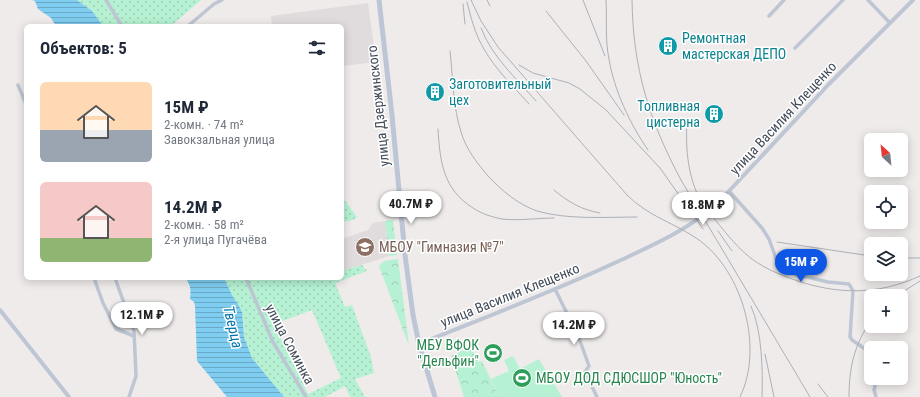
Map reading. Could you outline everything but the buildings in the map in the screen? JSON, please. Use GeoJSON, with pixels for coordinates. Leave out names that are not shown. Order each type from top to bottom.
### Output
{"type":"FeatureCollection","features":[{"type":"Feature","properties":{"kind":"main road","name":"улица Дзержинского"},"geometry":{"type":"LineString","coordinates":[[379,0],[392,115],[405,255],[413,315],[419,344],[435,397]]}},
{"type":"Feature","properties":{"kind":"street"},"geometry":{"type":"LineString","coordinates":[[106,0],[121,24]]}},
{"type":"Feature","properties":{"kind":"street"},"geometry":{"type":"LineString","coordinates":[[190,24],[214,4],[222,0]]}},
{"type":"Feature","properties":{"kind":"street"},"geometry":{"type":"LineString","coordinates":[[769,16],[784,0]]}},
{"type":"Feature","properties":{"kind":"street"},"geometry":{"type":"LineString","coordinates":[[795,48],[843,0]]}},
{"type":"Feature","properties":{"kind":"street"},"geometry":{"type":"LineString","coordinates":[[868,0],[890,23]]}},
{"type":"Feature","properties":{"kind":"street","name":"улица Василия Клещенко"},"geometry":{"type":"LineString","coordinates":[[419,344],[602,269],[665,239],[704,215],[829,84],[913,0]]}},
{"type":"Feature","properties":{"kind":"street"},"geometry":{"type":"LineString","coordinates":[[18,85],[24,99]]}},
{"type":"Feature","properties":{"kind":"street"},"geometry":{"type":"LineString","coordinates":[[729,190],[762,228],[769,239],[778,264],[781,268],[821,280],[849,284],[852,287],[850,337],[864,348]]}},
{"type":"Feature","properties":{"kind":"street"},"geometry":{"type":"LineString","coordinates":[[95,280],[103,303],[116,328],[134,336]]}},
{"type":"Feature","properties":{"kind":"street"},"geometry":{"type":"LineString","coordinates":[[116,280],[134,332],[136,376],[129,397]]}},
{"type":"Feature","properties":{"kind":"street","name":"улица Соминка"},"geometry":{"type":"LineString","coordinates":[[247,280],[273,342],[306,397]]}},
{"type":"Feature","properties":{"kind":"street"},"geometry":{"type":"LineString","coordinates":[[555,289],[579,338],[589,366],[585,372],[597,397]]}},
{"type":"Feature","properties":{"kind":"street"},"geometry":{"type":"LineString","coordinates":[[0,310],[69,397]]}},
{"type":"Feature","properties":{"kind":"street"},"geometry":{"type":"LineString","coordinates":[[875,385],[874,390],[876,397]]}},
{"type":"Feature","properties":{"kind":"shaded area"},"geometry":{"type":"Polygon","coordinates":[[[368,3],[376,62],[344,66],[344,24],[272,24],[271,16],[368,3]]]}},
{"type":"Feature","properties":{"kind":"shaded area","name":"МБОУ \"Гимназия №7\""},"geometry":{"type":"Polygon","coordinates":[[[385,221],[389,256],[344,270],[344,238],[368,230],[373,223],[385,221]]]}},
{"type":"Feature","properties":{"kind":"green space"},"geometry":{"type":"Polygon","coordinates":[[[77,0],[201,0],[173,24],[102,24],[92,11],[77,0]]]}},
{"type":"Feature","properties":{"kind":"green space"},"geometry":{"type":"Polygon","coordinates":[[[344,199],[357,217],[353,220],[344,222],[344,199]]]}},
{"type":"Feature","properties":{"kind":"green space"},"geometry":{"type":"Polygon","coordinates":[[[393,220],[397,255],[389,256],[385,221],[393,220]]]}},
{"type":"Feature","properties":{"kind":"green space"},"geometry":{"type":"Polygon","coordinates":[[[398,259],[409,346],[379,266],[384,261],[398,259]]]}},
{"type":"Feature","properties":{"kind":"green space"},"geometry":{"type":"Polygon","coordinates":[[[362,265],[367,271],[344,280],[344,270],[362,265]]]}},
{"type":"Feature","properties":{"kind":"green space"},"geometry":{"type":"Polygon","coordinates":[[[225,280],[343,280],[335,283],[345,307],[352,305],[371,357],[374,373],[355,379],[365,397],[350,397],[345,386],[325,397],[284,397],[252,358],[244,337],[242,312],[225,280]],[[312,310],[280,322],[277,314],[269,314],[308,394],[341,378],[312,310]]]}},
{"type":"Feature","properties":{"kind":"green space"},"geometry":{"type":"Polygon","coordinates":[[[471,347],[478,362],[482,361],[499,397],[464,397],[451,356],[471,347]]]}},
{"type":"Feature","properties":{"kind":"green space","name":"МБОУ ДОД СДЮСШОР \"Юность\""},"geometry":{"type":"Polygon","coordinates":[[[513,356],[520,369],[539,359],[562,397],[499,397],[491,379],[509,371],[504,360],[513,356]]]}},
{"type":"Feature","properties":{"kind":"water"},"geometry":{"type":"Polygon","coordinates":[[[32,0],[77,0],[92,11],[102,24],[55,24],[51,18],[38,9],[35,1],[32,0]]]}},
{"type":"Feature","properties":{"kind":"water","name":"Тверца"},"geometry":{"type":"Polygon","coordinates":[[[186,280],[225,280],[242,312],[244,337],[252,358],[284,397],[227,397],[197,361],[195,306],[194,302],[190,299],[190,288],[186,280]]]}},
{"type":"Feature","properties":{"kind":"railway"},"geometry":{"type":"LineString","coordinates":[[471,0],[481,21],[498,47],[627,195],[644,209],[699,240],[714,254],[727,271],[738,291],[745,312],[749,334],[750,356],[747,377],[740,397]]}},
{"type":"Feature","properties":{"kind":"railway"},"geometry":{"type":"LineString","coordinates":[[487,0],[490,6]]}},
{"type":"Feature","properties":{"kind":"railway"},"geometry":{"type":"LineString","coordinates":[[583,0],[605,56]]}},
{"type":"Feature","properties":{"kind":"railway"},"geometry":{"type":"LineString","coordinates":[[606,0],[607,45],[611,71],[629,118],[648,150]]}},
{"type":"Feature","properties":{"kind":"railway"},"geometry":{"type":"LineString","coordinates":[[632,0],[633,25],[640,71],[645,93],[660,136],[681,180],[810,397]]}},
{"type":"Feature","properties":{"kind":"railway"},"geometry":{"type":"LineString","coordinates":[[467,2],[476,32],[488,56],[505,78],[529,104]]}},
{"type":"Feature","properties":{"kind":"railway"},"geometry":{"type":"LineString","coordinates":[[463,4],[465,24]]}},
{"type":"Feature","properties":{"kind":"railway"},"geometry":{"type":"LineString","coordinates":[[546,11],[586,61],[624,115]]}},
{"type":"Feature","properties":{"kind":"railway"},"geometry":{"type":"LineString","coordinates":[[481,28],[498,58],[536,101]]}},
{"type":"Feature","properties":{"kind":"railway"},"geometry":{"type":"LineString","coordinates":[[450,51],[455,103],[458,122],[463,138],[476,161],[499,187],[524,205],[537,211],[549,214],[574,217],[637,217]]}},
{"type":"Feature","properties":{"kind":"railway"},"geometry":{"type":"LineString","coordinates":[[519,65],[533,73],[569,83],[580,89],[606,110],[660,168],[703,229]]}},
{"type":"Feature","properties":{"kind":"railway"},"geometry":{"type":"LineString","coordinates":[[687,118],[687,146],[690,171],[697,194],[710,219]]}},
{"type":"Feature","properties":{"kind":"railway"},"geometry":{"type":"LineString","coordinates":[[438,129],[440,153],[445,174],[449,183],[463,201],[480,212],[502,219],[521,220],[554,218]]}},
{"type":"Feature","properties":{"kind":"railway"},"geometry":{"type":"LineString","coordinates":[[554,190],[576,205],[587,210],[600,213]]}},
{"type":"Feature","properties":{"kind":"railway"},"geometry":{"type":"LineString","coordinates":[[712,216],[738,246],[752,259],[776,273],[811,285],[843,290],[874,290],[889,287],[920,276]]}},
{"type":"Feature","properties":{"kind":"railway"},"geometry":{"type":"LineString","coordinates":[[718,231],[732,251]]}},
{"type":"Feature","properties":{"kind":"railway"},"geometry":{"type":"LineString","coordinates":[[777,242],[864,255]]}},
{"type":"Feature","properties":{"kind":"railway"},"geometry":{"type":"LineString","coordinates":[[908,258],[920,258]]}},
{"type":"Feature","properties":{"kind":"railway"},"geometry":{"type":"LineString","coordinates":[[907,289],[920,281]]}},
{"type":"Feature","properties":{"kind":"railway"},"geometry":{"type":"LineString","coordinates":[[751,306],[760,338],[762,397]]}},
{"type":"Feature","properties":{"kind":"railway"},"geometry":{"type":"LineString","coordinates":[[849,397],[851,367],[860,339],[864,332]]}},
{"type":"Feature","properties":{"kind":"railway"},"geometry":{"type":"LineString","coordinates":[[765,354],[774,397]]}},
{"type":"Feature","properties":{"kind":"railway"},"geometry":{"type":"LineString","coordinates":[[818,384],[828,397]]}},
{"type":"Feature","properties":{"kind":"place","name":"Ремонтная мастерская ДЕПО"},"geometry":{"type":"Point","coordinates":[668,46]}},
{"type":"Feature","properties":{"kind":"place","name":"Заготовительный цех"},"geometry":{"type":"Point","coordinates":[435,92]}},
{"type":"Feature","properties":{"kind":"place","name":"Топливная цистерна"},"geometry":{"type":"Point","coordinates":[714,114]}},
{"type":"Feature","properties":{"kind":"place","name":"МБОУ \"Гимназия №7\""},"geometry":{"type":"Point","coordinates":[365,247]}},
{"type":"Feature","properties":{"kind":"place","name":"МБУ ВФОК \"Дельфин\""},"geometry":{"type":"Point","coordinates":[493,353]}},
{"type":"Feature","properties":{"kind":"place","name":"МБОУ ДОД СДЮСШОР \"Юность\""},"geometry":{"type":"Point","coordinates":[522,378]}}]}
